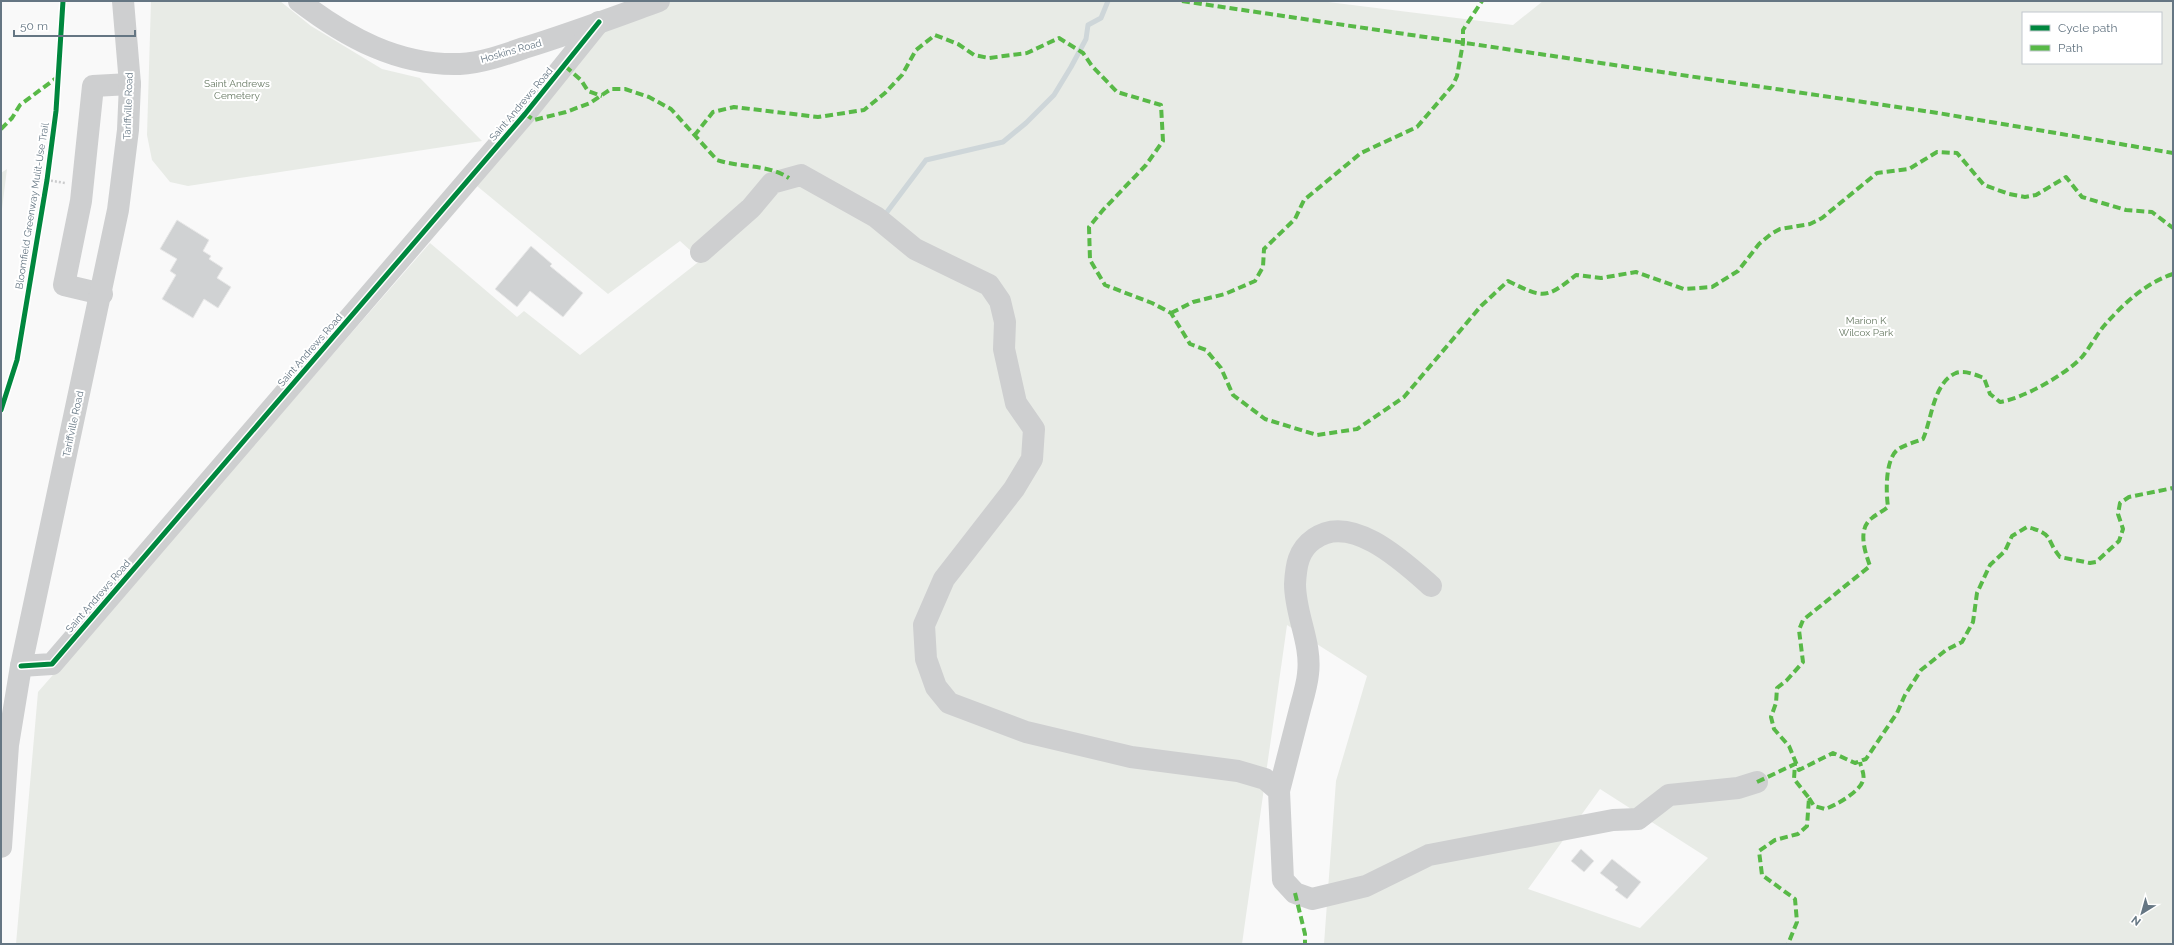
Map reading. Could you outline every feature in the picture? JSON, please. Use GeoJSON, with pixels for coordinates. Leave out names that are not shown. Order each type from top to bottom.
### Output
{"type":"FeatureCollection","features":[{"type":"Feature","properties":{"kind":"street","name":"Tariffville Road"},"geometry":{"type":"LineString","coordinates":[[1,846],[8,745],[21,666],[102,294],[124,170],[130,84],[123,1]]}},
{"type":"Feature","properties":{"kind":"street","name":"Hoskins Road"},"geometry":{"type":"LineString","coordinates":[[299,1],[319,16],[373,47],[414,60],[460,64],[493,58],[558,38],[660,1]]}},
{"type":"Feature","properties":{"kind":"street","name":"Saint Andrews Road"},"geometry":{"type":"LineString","coordinates":[[21,666],[52,664],[525,114],[599,22]]}},
{"type":"Feature","properties":{"kind":"street"},"geometry":{"type":"LineString","coordinates":[[102,294],[64,284],[81,201],[92,86],[130,84]]}},
{"type":"Feature","properties":{"kind":"street"},"geometry":{"type":"LineString","coordinates":[[701,252],[751,208],[772,183],[801,175],[876,217],[915,249],[989,285],[1000,301],[1005,322],[1004,349],[1016,404],[1034,429],[1032,459],[1014,489],[944,579],[924,625],[926,658],[936,687],[949,703],[1026,732],[1131,757],[1238,771],[1265,779],[1279,791]]}},
{"type":"Feature","properties":{"kind":"street"},"geometry":{"type":"LineString","coordinates":[[1431,586],[1387,550],[1356,534],[1337,530],[1324,533],[1301,551],[1298,559],[1296,584],[1297,603],[1308,648],[1308,674],[1279,791],[1283,880],[1295,893],[1312,900],[1366,886],[1429,855],[1613,820],[1638,819],[1669,795],[1738,788],[1758,782]]}},
{"type":"Feature","properties":{"kind":"path"},"geometry":{"type":"LineString","coordinates":[[48,178],[67,184]]}},
{"type":"Feature","properties":{"kind":"green space","name":"Saint Andrews Cemetery"},"geometry":{"type":"Polygon","coordinates":[[[151,1],[280,1],[311,26],[382,69],[420,78],[482,141],[188,186],[170,182],[152,160],[147,135],[151,1]]]}},
{"type":"Feature","properties":{"kind":"green space","name":"Marion K Wilcox Park"},"geometry":{"type":"Polygon","coordinates":[[[659,1],[1320,1],[1513,25],[1543,1],[2173,1],[2173,944],[1324,944],[1336,781],[1367,676],[1287,625],[1242,944],[16,944],[38,692],[430,243],[517,317],[524,311],[580,355],[701,260],[680,241],[608,294],[477,186],[599,22],[659,1]],[[1600,789],[1528,889],[1640,928],[1708,858],[1600,789]]]}},
{"type":"Feature","properties":{"kind":"green space"},"geometry":{"type":"Polygon","coordinates":[[[7,169],[1,217],[1,173],[7,169]]]}},
{"type":"Feature","properties":{"kind":"building"},"geometry":{"type":"Polygon","coordinates":[[[177,220],[209,240],[203,251],[211,256],[209,259],[223,268],[217,278],[231,287],[218,308],[204,299],[193,318],[162,299],[176,275],[170,271],[177,259],[160,249],[177,220]]]}},
{"type":"Feature","properties":{"kind":"building"},"geometry":{"type":"Polygon","coordinates":[[[531,246],[552,264],[550,266],[583,293],[563,317],[530,291],[517,307],[495,289],[531,246]]]}},
{"type":"Feature","properties":{"kind":"building"},"geometry":{"type":"Polygon","coordinates":[[[1581,849],[1594,861],[1584,872],[1571,861],[1581,849]]]}},
{"type":"Feature","properties":{"kind":"building"},"geometry":{"type":"Polygon","coordinates":[[[1612,859],[1641,882],[1627,899],[1615,890],[1618,887],[1600,873],[1612,859]]]}},
{"type":"Feature","properties":{"kind":"waterway"},"geometry":{"type":"LineString","coordinates":[[887,212],[926,160],[1003,142],[1026,123],[1054,95],[1086,39],[1088,25],[1101,18],[1108,1]]}},
{"type":"Feature","properties":{"kind":"marked path"},"geometry":{"type":"LineString","coordinates":[[1182,1],[1938,113],[2173,153]]}},
{"type":"Feature","properties":{"kind":"marked path"},"geometry":{"type":"LineString","coordinates":[[1171,313],[1193,302],[1225,294],[1255,281],[1263,267],[1264,249],[1295,219],[1304,200],[1361,153],[1417,127],[1453,85],[1457,76],[1463,43],[1463,30],[1482,1]]}},
{"type":"Feature","properties":{"kind":"marked path"},"geometry":{"type":"LineString","coordinates":[[694,136],[713,112],[734,107],[818,117],[864,110],[885,93],[902,75],[916,50],[935,35],[958,44],[974,55],[989,58],[1027,53],[1059,38],[1083,53],[1092,66],[1117,92],[1161,105],[1163,141],[1146,165],[1089,227],[1090,260],[1105,285],[1152,303],[1171,313],[1190,344],[1206,350],[1221,368],[1233,395],[1265,419],[1317,435],[1357,429],[1404,397],[1481,306],[1508,281],[1529,291],[1544,294],[1557,289],[1576,275],[1601,278],[1636,272],[1684,289],[1712,287],[1738,271],[1759,244],[1771,234],[1780,229],[1810,224],[1822,218],[1877,173],[1909,169],[1937,152],[1957,153],[1984,185],[2009,194],[2025,197],[2036,195],[2066,177],[2082,197],[2126,210],[2152,212],[2173,228]]}},
{"type":"Feature","properties":{"kind":"marked path"},"geometry":{"type":"LineString","coordinates":[[565,66],[581,80],[588,91],[602,96]]}},
{"type":"Feature","properties":{"kind":"marked path"},"geometry":{"type":"LineString","coordinates":[[1,129],[12,118],[20,105],[59,76]]}},
{"type":"Feature","properties":{"kind":"marked path"},"geometry":{"type":"LineString","coordinates":[[525,114],[534,120],[566,112],[590,103],[611,89],[625,89],[649,97],[671,109],[717,160],[772,170],[789,178]]}},
{"type":"Feature","properties":{"kind":"marked path"},"geometry":{"type":"LineString","coordinates":[[2173,274],[2153,283],[2126,303],[2103,327],[2082,357],[2075,364],[2044,385],[2032,391],[2010,400],[2000,402],[1990,394],[1984,378],[1963,372],[1956,373],[1948,378],[1942,385],[1934,402],[1923,439],[1897,450],[1890,461],[1887,477],[1888,507],[1867,523],[1863,534],[1864,548],[1870,566],[1803,620],[1799,630],[1803,662],[1787,680],[1777,688],[1776,703],[1771,717],[1774,729],[1789,746],[1799,770],[1833,753],[1855,763],[1866,759],[1897,713],[1905,695],[1921,670],[1946,650],[1962,642],[1973,622],[1977,593],[1990,565],[2005,551],[2012,536],[2027,527],[2042,532],[2046,535],[2060,557],[2090,563],[2096,562],[2119,541],[2123,529],[2118,514],[2120,503],[2129,497],[2173,488]]}},
{"type":"Feature","properties":{"kind":"marked path"},"geometry":{"type":"LineString","coordinates":[[1809,798],[1814,806],[1825,809],[1847,798],[1858,789],[1863,780],[1860,762]]}},
{"type":"Feature","properties":{"kind":"marked path"},"geometry":{"type":"LineString","coordinates":[[1757,782],[1795,764],[1794,779],[1809,798],[1807,826],[1798,834],[1775,840],[1759,851],[1762,875],[1795,899],[1797,922],[1788,944]]}},
{"type":"Feature","properties":{"kind":"marked path"},"geometry":{"type":"LineString","coordinates":[[1295,893],[1305,934],[1305,944]]}},
{"type":"Feature","properties":{"kind":"cycle path","name":"Bloomfield Greenway Mulit-Use Trail"},"geometry":{"type":"LineString","coordinates":[[1,410],[17,360],[47,180],[56,111],[63,1]]}},
{"type":"Feature","properties":{"kind":"cycle path"},"geometry":{"type":"LineString","coordinates":[[21,666],[52,664],[525,114],[599,22]]}}]}
